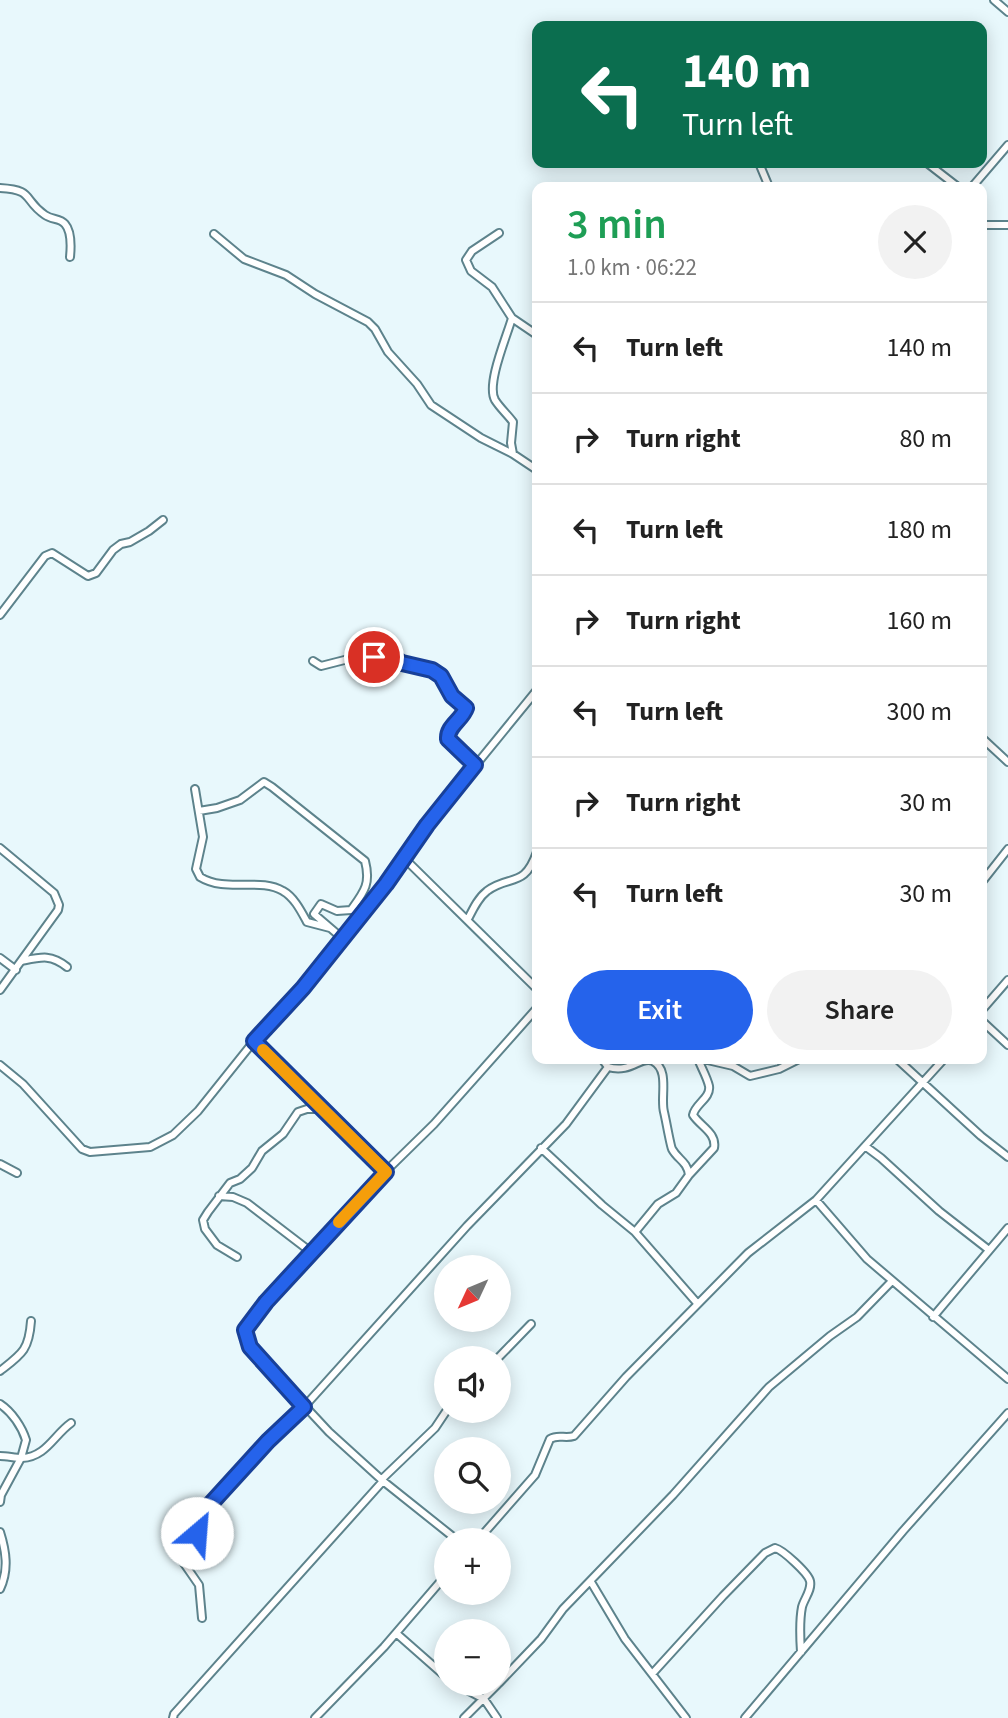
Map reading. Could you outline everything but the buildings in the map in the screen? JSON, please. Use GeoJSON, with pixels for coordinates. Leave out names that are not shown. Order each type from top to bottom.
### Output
{"type":"FeatureCollection","features":[{"type":"Feature","properties":{"kind":"street"},"geometry":{"type":"LineString","coordinates":[[994,0],[1008,12]]}},
{"type":"Feature","properties":{"kind":"street"},"geometry":{"type":"LineString","coordinates":[[976,182],[1008,145]]}},
{"type":"Feature","properties":{"kind":"street"},"geometry":{"type":"LineString","coordinates":[[933,168],[952,182]]}},
{"type":"Feature","properties":{"kind":"street"},"geometry":{"type":"LineString","coordinates":[[0,188],[21,190],[45,215],[59,219],[66,225],[69,232],[70,257]]}},
{"type":"Feature","properties":{"kind":"street"},"geometry":{"type":"LineString","coordinates":[[987,225],[1008,225]]}},
{"type":"Feature","properties":{"kind":"street"},"geometry":{"type":"LineString","coordinates":[[499,233],[472,250],[466,260],[476,276],[492,287],[512,318],[532,332]]}},
{"type":"Feature","properties":{"kind":"street"},"geometry":{"type":"LineString","coordinates":[[214,234],[244,259],[286,275],[368,322],[375,328],[388,352],[417,384],[431,405],[481,438],[532,467]]}},
{"type":"Feature","properties":{"kind":"street"},"geometry":{"type":"LineString","coordinates":[[512,318],[492,392],[513,422],[513,454]]}},
{"type":"Feature","properties":{"kind":"street"},"geometry":{"type":"LineString","coordinates":[[0,615],[45,556],[51,553],[58,555],[88,576],[96,573],[113,550],[121,544],[130,542],[163,520]]}},
{"type":"Feature","properties":{"kind":"street"},"geometry":{"type":"LineString","coordinates":[[313,661],[321,666],[356,656],[389,656],[402,663],[432,670],[441,676],[452,696],[466,708],[451,728],[448,739],[475,765]]}},
{"type":"Feature","properties":{"kind":"street"},"geometry":{"type":"LineString","coordinates":[[0,1065],[23,1084],[82,1149],[90,1153],[150,1147],[173,1135],[198,1111],[254,1041],[303,988],[427,825],[532,696]]}},
{"type":"Feature","properties":{"kind":"street"},"geometry":{"type":"LineString","coordinates":[[987,743],[1008,762]]}},
{"type":"Feature","properties":{"kind":"street"},"geometry":{"type":"LineString","coordinates":[[199,811],[240,800],[264,782],[365,861],[368,872],[366,890],[351,910],[337,911],[321,904],[314,911],[314,914],[342,938]]}},
{"type":"Feature","properties":{"kind":"street"},"geometry":{"type":"LineString","coordinates":[[195,789],[204,837],[196,869],[200,877],[229,886],[270,886],[283,891],[295,901],[307,922],[332,928]]}},
{"type":"Feature","properties":{"kind":"street"},"geometry":{"type":"LineString","coordinates":[[0,848],[54,893],[60,905],[0,990]]}},
{"type":"Feature","properties":{"kind":"street"},"geometry":{"type":"LineString","coordinates":[[987,876],[1008,849]]}},
{"type":"Feature","properties":{"kind":"street"},"geometry":{"type":"LineString","coordinates":[[404,858],[532,984]]}},
{"type":"Feature","properties":{"kind":"street"},"geometry":{"type":"LineString","coordinates":[[468,919],[485,893],[523,876],[532,863]]}},
{"type":"Feature","properties":{"kind":"street"},"geometry":{"type":"LineString","coordinates":[[22,961],[47,956],[57,958],[67,967]]}},
{"type":"Feature","properties":{"kind":"street"},"geometry":{"type":"LineString","coordinates":[[0,958],[16,970]]}},
{"type":"Feature","properties":{"kind":"street"},"geometry":{"type":"LineString","coordinates":[[987,1004],[1008,980]]}},
{"type":"Feature","properties":{"kind":"street"},"geometry":{"type":"LineString","coordinates":[[442,1528],[383,1480],[304,1407],[250,1347],[245,1330],[252,1318],[311,1252],[434,1124],[532,1014]]}},
{"type":"Feature","properties":{"kind":"street"},"geometry":{"type":"LineString","coordinates":[[987,1026],[1008,1045]]}},
{"type":"Feature","properties":{"kind":"street"},"geometry":{"type":"LineString","coordinates":[[254,1041],[386,1172]]}},
{"type":"Feature","properties":{"kind":"street"},"geometry":{"type":"LineString","coordinates":[[605,1064],[608,1068],[622,1070],[637,1064]]}},
{"type":"Feature","properties":{"kind":"street"},"geometry":{"type":"LineString","coordinates":[[657,1064],[663,1073],[661,1096],[671,1147],[686,1163],[689,1175]]}},
{"type":"Feature","properties":{"kind":"street"},"geometry":{"type":"LineString","coordinates":[[635,1232],[658,1204],[676,1193],[714,1148],[713,1137],[693,1115],[694,1108],[708,1094],[709,1086],[702,1064]]}},
{"type":"Feature","properties":{"kind":"street"},"geometry":{"type":"LineString","coordinates":[[724,1064],[750,1076],[789,1064]]}},
{"type":"Feature","properties":{"kind":"street"},"geometry":{"type":"LineString","coordinates":[[902,1064],[1008,1157]]}},
{"type":"Feature","properties":{"kind":"street"},"geometry":{"type":"LineString","coordinates":[[489,1528],[535,1475],[550,1439],[557,1436],[574,1436],[747,1253],[816,1199],[940,1064]]}},
{"type":"Feature","properties":{"kind":"street"},"geometry":{"type":"LineString","coordinates":[[202,1618],[199,1585],[181,1559],[183,1548],[197,1533],[200,1518],[206,1509],[566,1124],[608,1068]]}},
{"type":"Feature","properties":{"kind":"street"},"geometry":{"type":"LineString","coordinates":[[237,1257],[217,1245],[205,1228],[204,1220],[230,1183],[240,1179],[262,1152],[284,1134],[298,1112],[322,1109]]}},
{"type":"Feature","properties":{"kind":"street"},"geometry":{"type":"LineString","coordinates":[[865,1146],[939,1211],[989,1250]]}},
{"type":"Feature","properties":{"kind":"street"},"geometry":{"type":"LineString","coordinates":[[541,1148],[635,1232],[697,1303]]}},
{"type":"Feature","properties":{"kind":"street"},"geometry":{"type":"LineString","coordinates":[[0,1164],[17,1173]]}},
{"type":"Feature","properties":{"kind":"street"},"geometry":{"type":"LineString","coordinates":[[219,1196],[233,1197],[247,1203],[311,1252]]}},
{"type":"Feature","properties":{"kind":"street"},"geometry":{"type":"LineString","coordinates":[[816,1199],[867,1259],[1008,1379]]}},
{"type":"Feature","properties":{"kind":"street"},"geometry":{"type":"LineString","coordinates":[[933,1317],[1008,1228]]}},
{"type":"Feature","properties":{"kind":"street"},"geometry":{"type":"LineString","coordinates":[[511,1670],[541,1639],[563,1609],[591,1582],[769,1387],[857,1317],[892,1281]]}},
{"type":"Feature","properties":{"kind":"street"},"geometry":{"type":"LineString","coordinates":[[0,1371],[23,1352],[29,1341],[31,1321]]}},
{"type":"Feature","properties":{"kind":"street"},"geometry":{"type":"LineString","coordinates":[[510,1346],[531,1324]]}},
{"type":"Feature","properties":{"kind":"street"},"geometry":{"type":"LineString","coordinates":[[0,1404],[6,1408],[24,1434],[26,1446],[0,1502]]}},
{"type":"Feature","properties":{"kind":"street"},"geometry":{"type":"LineString","coordinates":[[745,1718],[1008,1413]]}},
{"type":"Feature","properties":{"kind":"street"},"geometry":{"type":"LineString","coordinates":[[0,1456],[21,1458],[41,1453],[56,1435],[71,1423]]}},
{"type":"Feature","properties":{"kind":"street"},"geometry":{"type":"LineString","coordinates":[[173,1718],[204,1679],[383,1480],[438,1423]]}},
{"type":"Feature","properties":{"kind":"street"},"geometry":{"type":"LineString","coordinates":[[0,1532],[6,1551],[0,1589]]}},
{"type":"Feature","properties":{"kind":"street"},"geometry":{"type":"LineString","coordinates":[[652,1674],[723,1595],[765,1553],[775,1548],[782,1550],[810,1580],[810,1588],[799,1620],[801,1652]]}},
{"type":"Feature","properties":{"kind":"street"},"geometry":{"type":"LineString","coordinates":[[591,1582],[625,1639],[686,1718]]}},
{"type":"Feature","properties":{"kind":"street"},"geometry":{"type":"LineString","coordinates":[[315,1718],[434,1589]]}},
{"type":"Feature","properties":{"kind":"street"},"geometry":{"type":"LineString","coordinates":[[396,1633],[434,1666]]}},
{"type":"Feature","properties":{"kind":"street"},"geometry":{"type":"LineString","coordinates":[[478,1696],[484,1699],[497,1718]]}},
{"type":"Feature","properties":{"kind":"street"},"geometry":{"type":"LineString","coordinates":[[464,1718],[487,1696]]}},
{"type":"Feature","properties":{"kind":"slow traffic"},"geometry":{"type":"LineString","coordinates":[[263,1050],[386,1172],[339,1222]]}},
{"type":"Feature","properties":{"kind":"route"},"geometry":{"type":"LineString","coordinates":[[197,1533],[200,1518],[206,1509],[268,1441],[304,1407],[250,1347],[245,1330],[266,1302],[386,1172],[254,1041],[303,988],[386,884],[427,825],[475,765],[448,739],[451,728],[466,708],[452,696],[441,676],[432,670],[402,663],[389,656],[374,657]]}}]}
